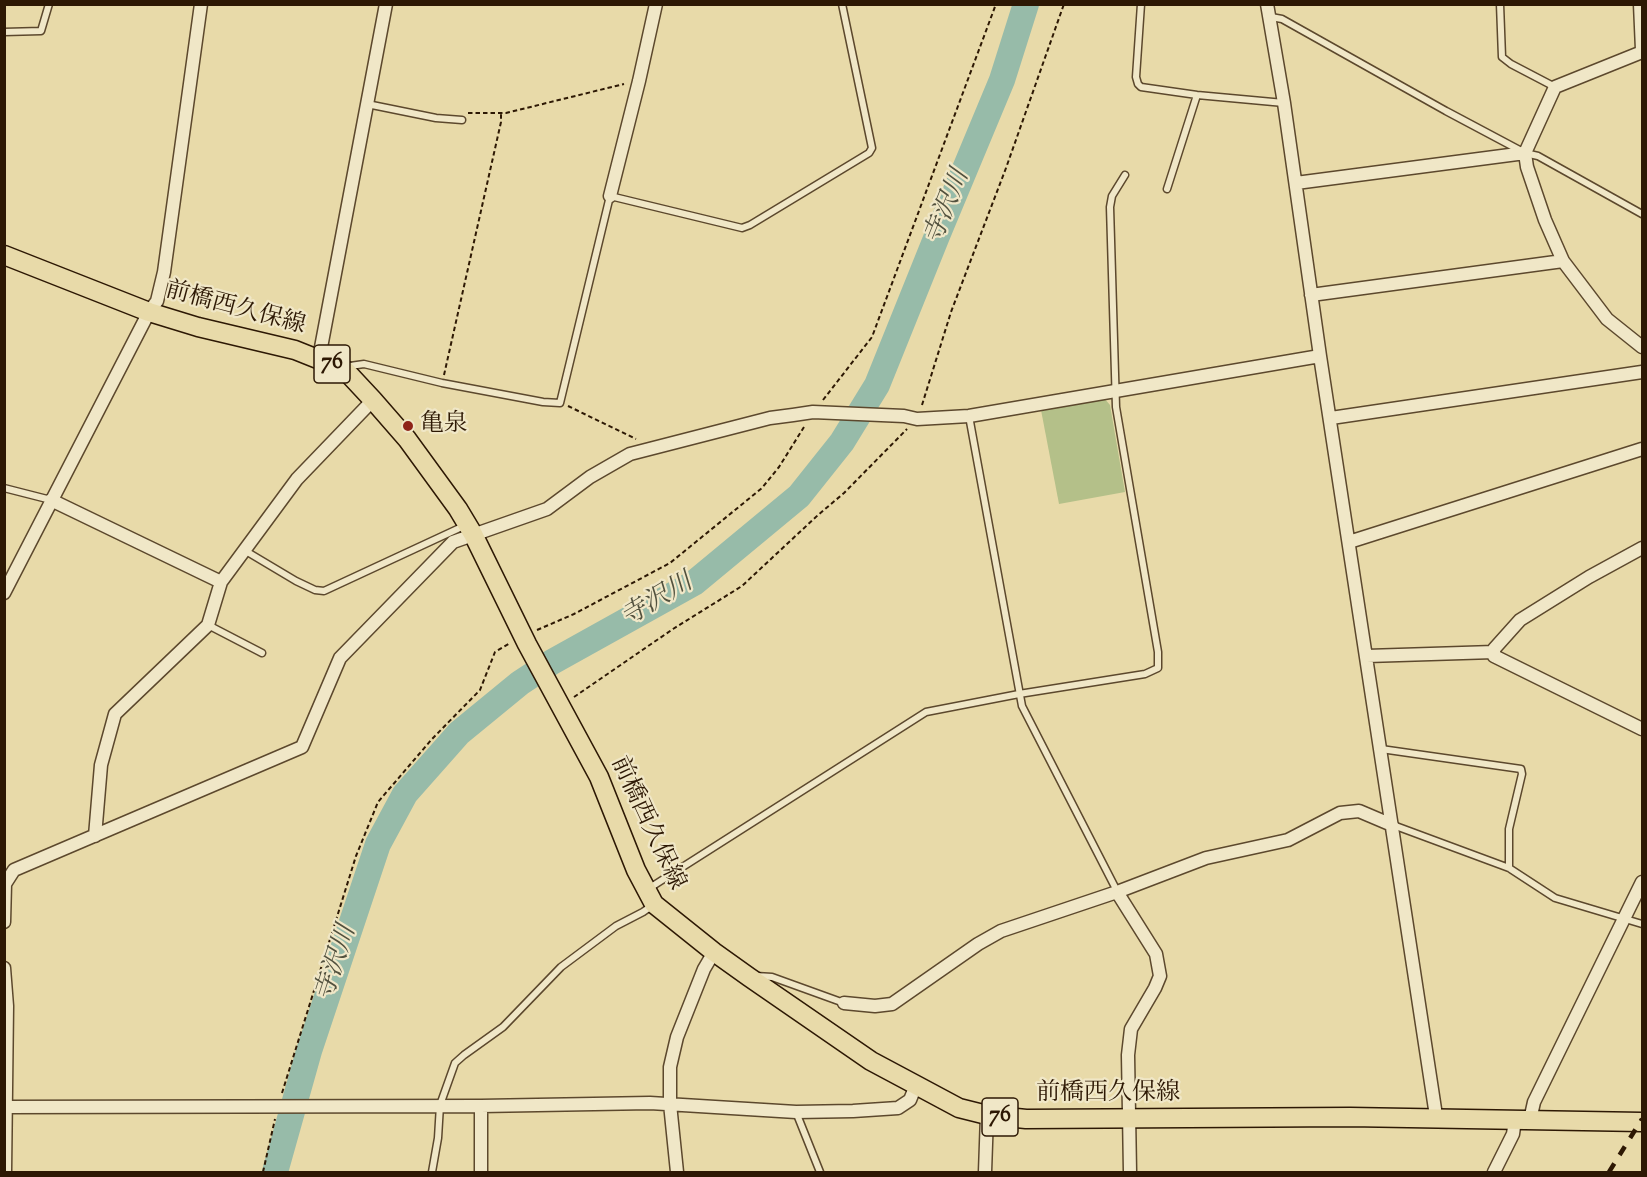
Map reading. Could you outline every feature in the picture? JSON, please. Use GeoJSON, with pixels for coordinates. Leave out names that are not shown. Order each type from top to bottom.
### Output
{"type":"FeatureCollection","features":[{"type":"Feature","properties":{"kind":"main road","name":"前橋西久保線"},"geometry":{"type":"LineString","coordinates":[[4,255],[149,312],[198,327],[295,350],[345,370],[407,439],[470,529],[526,640]]}},
{"type":"Feature","properties":{"kind":"main road","name":"76"},"geometry":{"type":"LineString","coordinates":[[526,640],[558,700]]}},
{"type":"Feature","properties":{"kind":"main road","name":"前橋西久保線"},"geometry":{"type":"LineString","coordinates":[[558,700],[599,777],[650,897],[714,952],[871,1061],[959,1108],[987,1115],[1026,1119],[1435,1118],[1642,1122]]}},
{"type":"Feature","properties":{"kind":"street"},"geometry":{"type":"LineString","coordinates":[[4,593],[149,312],[157,301],[164,272],[201,4]]}},
{"type":"Feature","properties":{"kind":"street"},"geometry":{"type":"LineString","coordinates":[[319,358],[386,4]]}},
{"type":"Feature","properties":{"kind":"street"},"geometry":{"type":"LineString","coordinates":[[610,196],[656,4]]}},
{"type":"Feature","properties":{"kind":"street"},"geometry":{"type":"LineString","coordinates":[[1267,4],[1284,103],[1435,1118]]}},
{"type":"Feature","properties":{"kind":"street"},"geometry":{"type":"LineString","coordinates":[[1640,4],[1642,51],[1555,87],[1525,153],[1527,167],[1545,220],[1563,261],[1607,319],[1642,347]]}},
{"type":"Feature","properties":{"kind":"street"},"geometry":{"type":"LineString","coordinates":[[1296,183],[1525,153]]}},
{"type":"Feature","properties":{"kind":"street"},"geometry":{"type":"LineString","coordinates":[[1311,295],[1563,261]]}},
{"type":"Feature","properties":{"kind":"street"},"geometry":{"type":"LineString","coordinates":[[4,922],[5,884],[14,870],[302,747],[340,658],[453,542],[470,529],[547,509],[613,462],[645,449],[770,418],[813,412],[904,416],[917,419],[969,416],[1320,356]]}},
{"type":"Feature","properties":{"kind":"street"},"geometry":{"type":"LineString","coordinates":[[1331,417],[1642,372]]}},
{"type":"Feature","properties":{"kind":"street"},"geometry":{"type":"LineString","coordinates":[[95,836],[100,765],[115,714],[208,626],[221,582],[244,550],[297,479],[374,400]]}},
{"type":"Feature","properties":{"kind":"street"},"geometry":{"type":"LineString","coordinates":[[1349,542],[1642,448]]}},
{"type":"Feature","properties":{"kind":"street"},"geometry":{"type":"LineString","coordinates":[[51,501],[221,582]]}},
{"type":"Feature","properties":{"kind":"street"},"geometry":{"type":"LineString","coordinates":[[1642,548],[1589,577],[1520,620],[1494,649],[1494,656],[1642,729]]}},
{"type":"Feature","properties":{"kind":"street"},"geometry":{"type":"LineString","coordinates":[[1367,656],[1494,652]]}},
{"type":"Feature","properties":{"kind":"street"},"geometry":{"type":"LineString","coordinates":[[844,1003],[874,1006],[892,1004],[978,944],[1001,932],[1206,858],[1288,840],[1340,813],[1359,812],[1392,825]]}},
{"type":"Feature","properties":{"kind":"street"},"geometry":{"type":"LineString","coordinates":[[1494,1173],[1513,1134],[1534,1102],[1642,882]]}},
{"type":"Feature","properties":{"kind":"street"},"geometry":{"type":"LineString","coordinates":[[1117,892],[1156,954],[1160,976],[1131,1029],[1128,1055],[1130,1173]]}},
{"type":"Feature","properties":{"kind":"street"},"geometry":{"type":"LineString","coordinates":[[677,1173],[670,1104],[670,1067],[677,1037],[704,969],[714,952]]}},
{"type":"Feature","properties":{"kind":"street"},"geometry":{"type":"LineString","coordinates":[[4,968],[7,1006],[5,1173]]}},
{"type":"Feature","properties":{"kind":"street"},"geometry":{"type":"LineString","coordinates":[[5,1107],[670,1104],[796,1112],[853,1111],[898,1108],[910,1100],[916,1085]]}},
{"type":"Feature","properties":{"kind":"street"},"geometry":{"type":"LineString","coordinates":[[481,1173],[482,1106]]}},
{"type":"Feature","properties":{"kind":"street"},"geometry":{"type":"LineString","coordinates":[[986,1173],[987,1115]]}},
{"type":"Feature","properties":{"kind":"lane"},"geometry":{"type":"LineString","coordinates":[[4,32],[41,31],[49,4]]}},
{"type":"Feature","properties":{"kind":"lane"},"geometry":{"type":"LineString","coordinates":[[345,370],[350,366],[364,364],[442,383],[543,402],[560,403],[610,196],[742,228],[869,153],[872,148],[842,4]]}},
{"type":"Feature","properties":{"kind":"lane"},"geometry":{"type":"LineString","coordinates":[[1141,4],[1136,77],[1141,87],[1284,103]]}},
{"type":"Feature","properties":{"kind":"lane"},"geometry":{"type":"LineString","coordinates":[[1500,4],[1502,57],[1555,87]]}},
{"type":"Feature","properties":{"kind":"lane"},"geometry":{"type":"LineString","coordinates":[[1271,17],[1282,19],[1525,153],[1538,156],[1642,214]]}},
{"type":"Feature","properties":{"kind":"lane"},"geometry":{"type":"LineString","coordinates":[[1167,189],[1197,95]]}},
{"type":"Feature","properties":{"kind":"lane"},"geometry":{"type":"LineString","coordinates":[[367,104],[436,118],[462,120]]}},
{"type":"Feature","properties":{"kind":"lane"},"geometry":{"type":"LineString","coordinates":[[432,1173],[438,1138],[440,1105],[451,1071],[464,1055],[503,1027],[536,990],[561,967],[616,926],[643,912],[650,897],[926,712],[1019,694],[1145,674],[1158,668],[1158,652],[1116,407],[1110,207],[1112,196],[1125,175]]}},
{"type":"Feature","properties":{"kind":"lane"},"geometry":{"type":"LineString","coordinates":[[969,416],[1022,706],[1117,892]]}},
{"type":"Feature","properties":{"kind":"lane"},"geometry":{"type":"LineString","coordinates":[[4,488],[51,501]]}},
{"type":"Feature","properties":{"kind":"lane"},"geometry":{"type":"LineString","coordinates":[[244,550],[296,581],[315,590],[324,591],[470,529]]}},
{"type":"Feature","properties":{"kind":"lane"},"geometry":{"type":"LineString","coordinates":[[208,626],[262,653]]}},
{"type":"Feature","properties":{"kind":"lane"},"geometry":{"type":"LineString","coordinates":[[1381,749],[1521,769],[1522,774],[1509,830],[1509,868]]}},
{"type":"Feature","properties":{"kind":"lane"},"geometry":{"type":"LineString","coordinates":[[1392,825],[1509,868],[1555,898],[1642,924]]}},
{"type":"Feature","properties":{"kind":"lane"},"geometry":{"type":"LineString","coordinates":[[749,977],[762,975],[772,977],[844,1003]]}},
{"type":"Feature","properties":{"kind":"lane"},"geometry":{"type":"LineString","coordinates":[[796,1112],[820,1173]]}},
{"type":"Feature","properties":{"kind":"path"},"geometry":{"type":"LineString","coordinates":[[263,1173],[357,856],[378,802],[432,739],[480,690],[495,652],[526,640],[670,564],[762,488],[779,467],[813,412],[872,337],[996,4]]}},
{"type":"Feature","properties":{"kind":"path"},"geometry":{"type":"LineString","coordinates":[[558,700],[742,586],[844,493],[917,419],[951,312],[1006,168],[1064,4]]}},
{"type":"Feature","properties":{"kind":"path"},"geometry":{"type":"LineString","coordinates":[[467,112],[501,112],[639,81]]}},
{"type":"Feature","properties":{"kind":"path"},"geometry":{"type":"LineString","coordinates":[[442,383],[501,122],[501,112]]}},
{"type":"Feature","properties":{"kind":"path"},"geometry":{"type":"LineString","coordinates":[[560,403],[634,437],[645,449]]}},
{"type":"Feature","properties":{"kind":"green space"},"geometry":{"type":"Polygon","coordinates":[[[1104,398],[1110,405],[1125,492],[1059,504],[1041,410],[1104,398]]]}},
{"type":"Feature","properties":{"kind":"waterway","name":"寺沢川"},"geometry":{"type":"LineString","coordinates":[[275,1172],[309,1051],[378,844],[405,794],[459,733],[520,683],[552,662],[694,583],[799,496],[842,442],[877,385],[1002,80],[1026,4]]}},
{"type":"Feature","properties":{"kind":"railway"},"geometry":{"type":"LineString","coordinates":[[1609,1172],[1642,1119]]}},
{"type":"Feature","properties":{"kind":"place","name":"亀泉"},"geometry":{"type":"Point","coordinates":[408,426]}}]}
